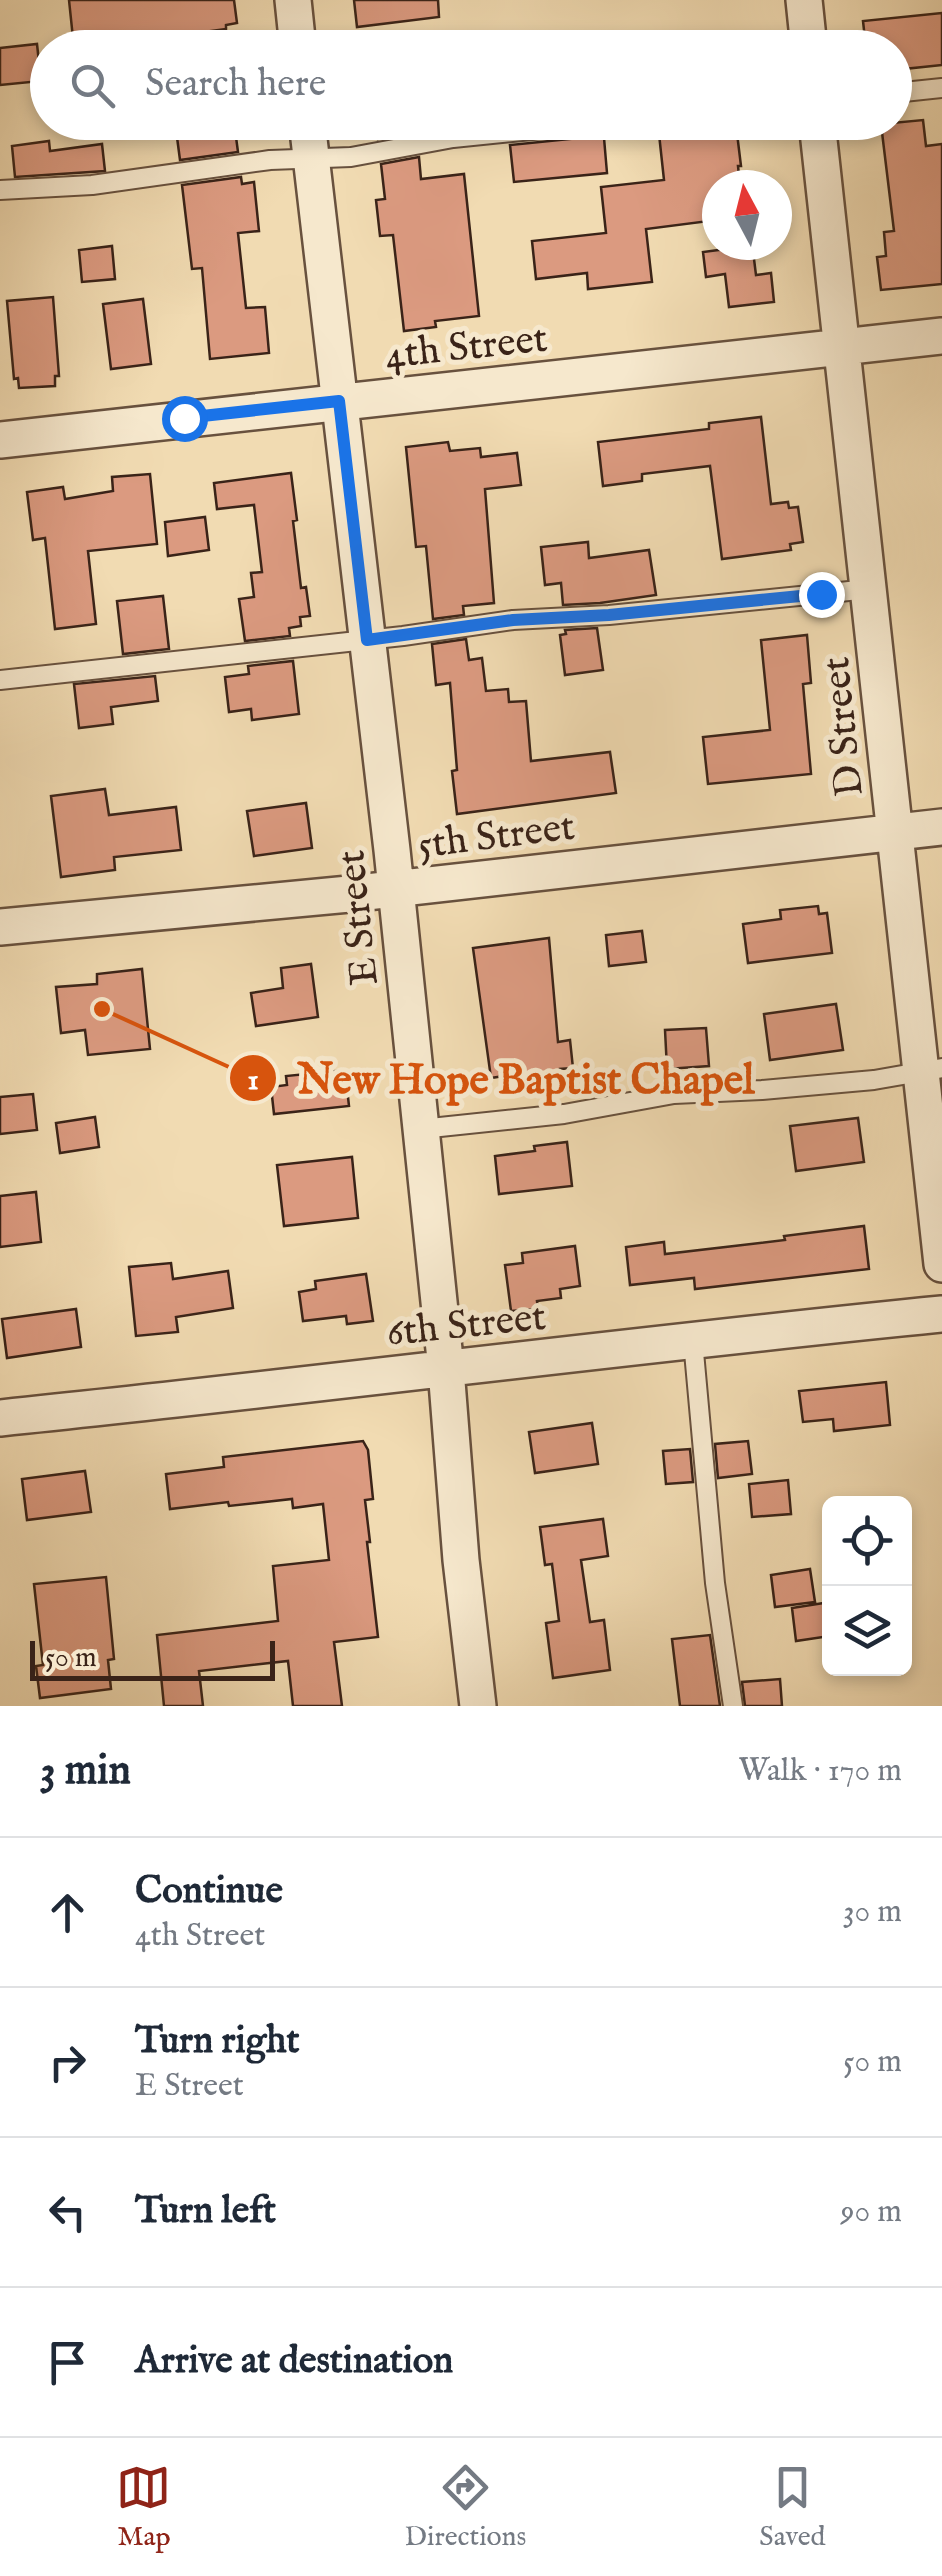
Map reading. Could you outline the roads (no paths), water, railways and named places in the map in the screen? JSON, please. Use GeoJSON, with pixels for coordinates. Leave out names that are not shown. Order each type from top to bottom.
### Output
{"type":"FeatureCollection","features":[{"type":"Feature","properties":{"kind":"street"},"geometry":{"type":"LineString","coordinates":[[293,0],[296,30]]}},
{"type":"Feature","properties":{"kind":"street"},"geometry":{"type":"LineString","coordinates":[[804,0],[807,30]]}},
{"type":"Feature","properties":{"kind":"street","name":"E Street"},"geometry":{"type":"LineString","coordinates":[[309,140],[396,888],[478,1706]]}},
{"type":"Feature","properties":{"kind":"street","name":"D Street"},"geometry":{"type":"LineString","coordinates":[[820,140],[896,833],[932,1068],[942,1264]]}},
{"type":"Feature","properties":{"kind":"street","name":"4th Street"},"geometry":{"type":"LineString","coordinates":[[0,440],[942,336]]}},
{"type":"Feature","properties":{"kind":"street","name":"5th Street"},"geometry":{"type":"LineString","coordinates":[[0,927],[171,912],[942,827]]}},
{"type":"Feature","properties":{"kind":"street","name":"6th Street"},"geometry":{"type":"LineString","coordinates":[[0,1418],[942,1314]]}},
{"type":"Feature","properties":{"kind":"lane"},"geometry":{"type":"LineString","coordinates":[[912,92],[942,88]]}},
{"type":"Feature","properties":{"kind":"lane"},"geometry":{"type":"LineString","coordinates":[[0,190],[92,185],[270,160],[351,157],[442,140]]}},
{"type":"Feature","properties":{"kind":"lane"},"geometry":{"type":"LineString","coordinates":[[0,680],[513,620],[609,615],[869,590]]}},
{"type":"Feature","properties":{"kind":"lane"},"geometry":{"type":"LineString","coordinates":[[420,1129],[564,1114],[674,1094],[874,1080],[932,1068]]}},
{"type":"Feature","properties":{"kind":"lane"},"geometry":{"type":"LineString","coordinates":[[692,1341],[716,1583],[733,1706]]}},
{"type":"Feature","properties":{"kind":"place","name":"New Hope Baptist Chapel"},"geometry":{"type":"Point","coordinates":[102,1009]}}]}
